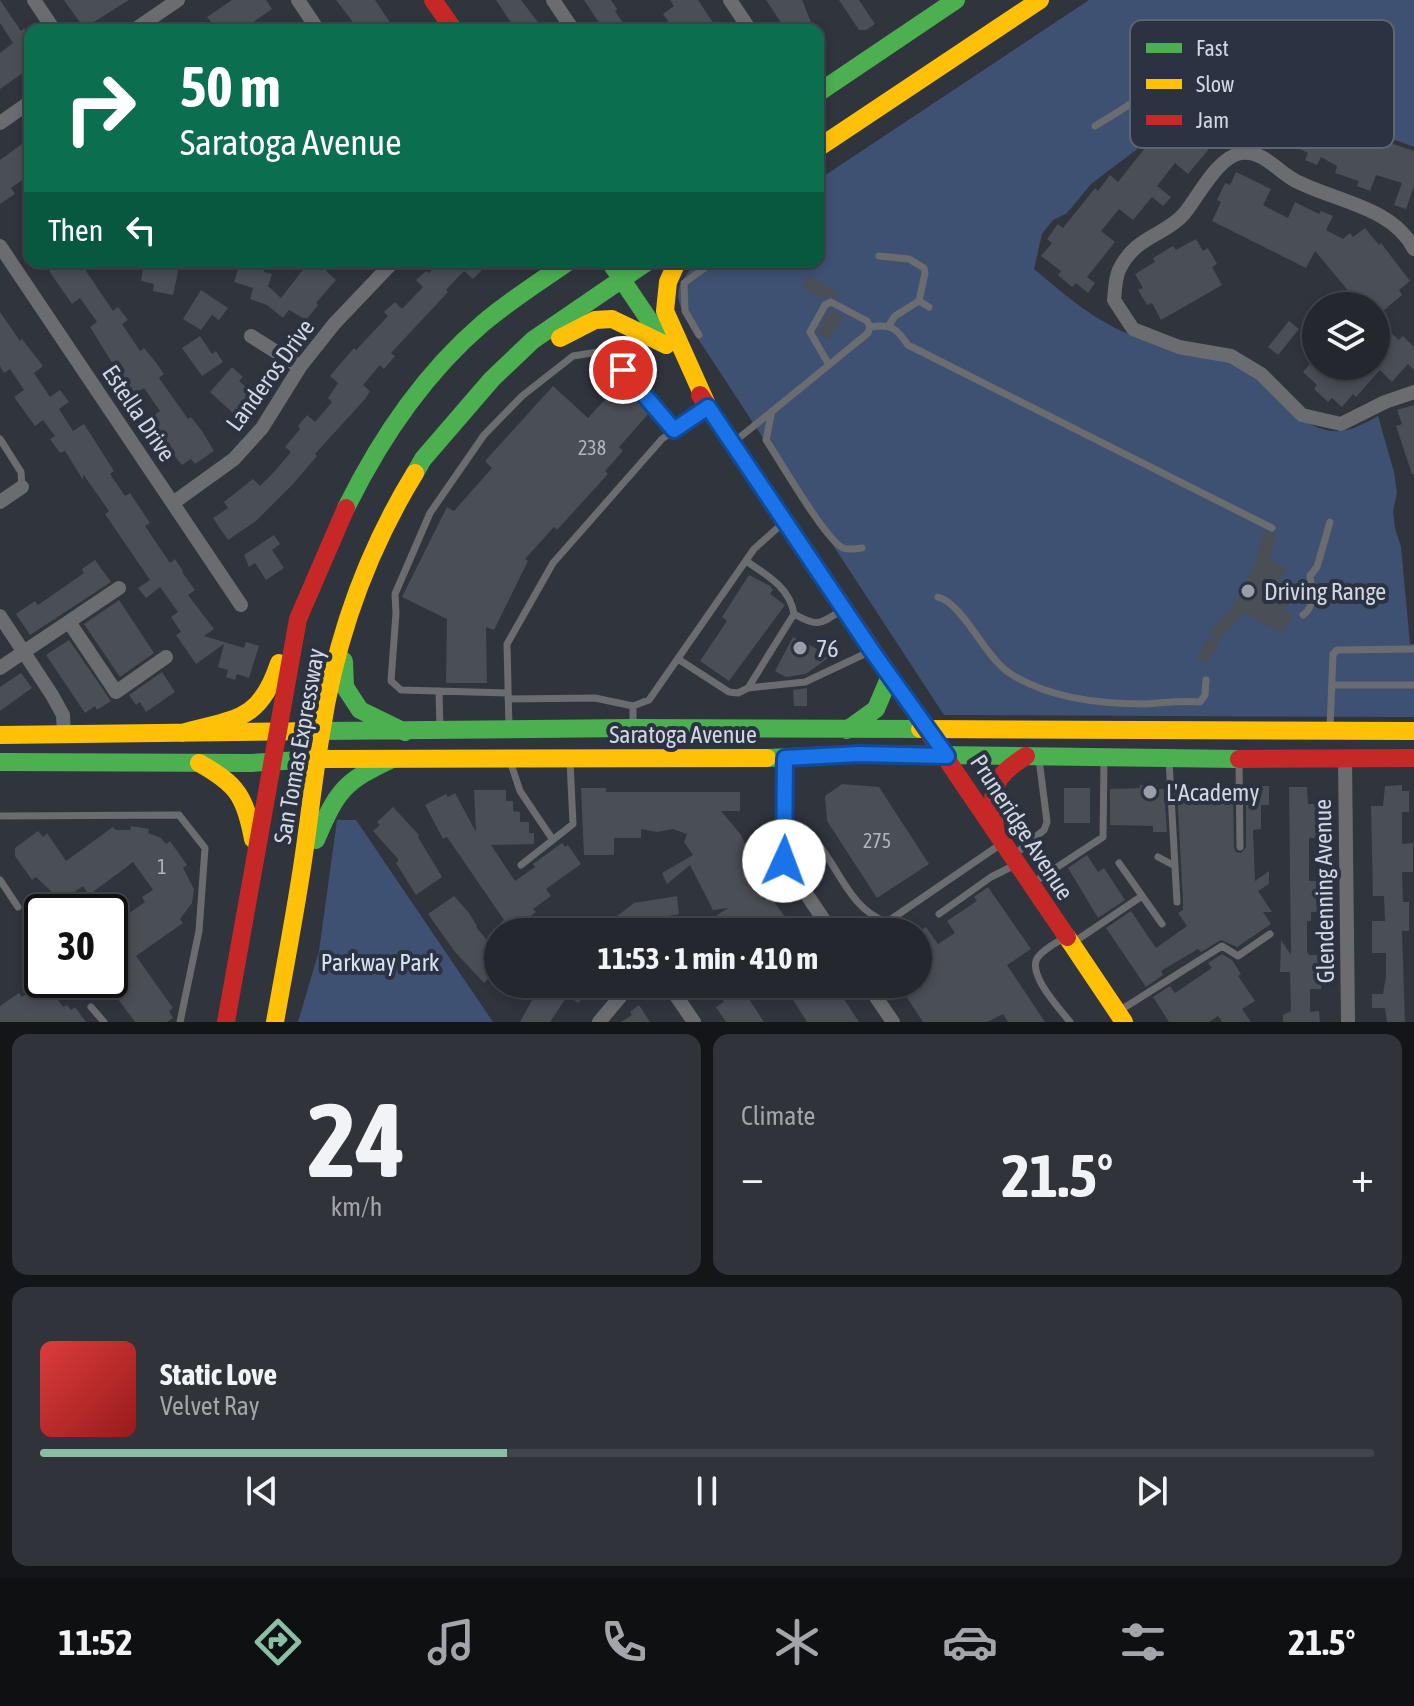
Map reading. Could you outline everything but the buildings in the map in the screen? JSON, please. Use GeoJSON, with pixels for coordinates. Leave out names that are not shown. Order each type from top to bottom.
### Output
{"type":"FeatureCollection","features":[{"type":"Feature","properties":{"kind":"main road"},"geometry":{"type":"LineString","coordinates":[[433,0],[450,24]]}},
{"type":"Feature","properties":{"kind":"main road"},"geometry":{"type":"LineString","coordinates":[[824,89],[956,0]]}},
{"type":"Feature","properties":{"kind":"main road"},"geometry":{"type":"LineString","coordinates":[[824,144],[1040,0]]}},
{"type":"Feature","properties":{"kind":"main road"},"geometry":{"type":"LineString","coordinates":[[470,335],[528,268]]}},
{"type":"Feature","properties":{"kind":"main road","name":"San Tomas Expressway"},"geometry":{"type":"LineString","coordinates":[[226,1022],[298,619],[322,558],[363,472],[414,397],[470,335],[511,301],[559,268]]}},
{"type":"Feature","properties":{"kind":"main road","name":"Pruneridge Avenue"},"geometry":{"type":"LineString","coordinates":[[614,268],[1121,1017]]}},
{"type":"Feature","properties":{"kind":"main road","name":"San Tomas Expressway"},"geometry":{"type":"LineString","coordinates":[[275,1022],[304,856],[321,731],[343,633],[359,583],[400,497],[423,459],[492,379],[533,340],[637,268]]}},
{"type":"Feature","properties":{"kind":"main road"},"geometry":{"type":"LineString","coordinates":[[674,268],[668,282],[665,311],[708,407]]}},
{"type":"Feature","properties":{"kind":"main road"},"geometry":{"type":"LineString","coordinates":[[492,379],[595,320],[612,319],[666,345]]}},
{"type":"Feature","properties":{"kind":"main road"},"geometry":{"type":"LineString","coordinates":[[182,733],[241,715],[264,699],[298,619]]}},
{"type":"Feature","properties":{"kind":"main road"},"geometry":{"type":"LineString","coordinates":[[343,633],[345,687],[360,710],[405,732]]}},
{"type":"Feature","properties":{"kind":"main road"},"geometry":{"type":"LineString","coordinates":[[847,730],[872,715],[880,704],[890,676]]}},
{"type":"Feature","properties":{"kind":"main road","name":"Saratoga Avenue"},"geometry":{"type":"LineString","coordinates":[[0,735],[633,728],[1414,731]]}},
{"type":"Feature","properties":{"kind":"main road","name":"Saratoga Avenue"},"geometry":{"type":"LineString","coordinates":[[0,762],[785,758],[859,754],[1169,759],[1414,758]]}},
{"type":"Feature","properties":{"kind":"main road"},"geometry":{"type":"LineString","coordinates":[[1007,848],[991,787],[999,774],[1032,756]]}},
{"type":"Feature","properties":{"kind":"main road"},"geometry":{"type":"LineString","coordinates":[[304,856],[317,840],[324,819],[341,788],[355,776],[392,759]]}},
{"type":"Feature","properties":{"kind":"main road"},"geometry":{"type":"LineString","coordinates":[[199,763],[233,783],[244,799],[254,847],[252,880]]}},
{"type":"Feature","properties":{"kind":"street"},"geometry":{"type":"LineString","coordinates":[[34,0],[50,24]]}},
{"type":"Feature","properties":{"kind":"street"},"geometry":{"type":"LineString","coordinates":[[143,24],[178,0]]}},
{"type":"Feature","properties":{"kind":"street"},"geometry":{"type":"LineString","coordinates":[[298,0],[314,24]]}},
{"type":"Feature","properties":{"kind":"street"},"geometry":{"type":"LineString","coordinates":[[553,0],[569,24]]}},
{"type":"Feature","properties":{"kind":"street"},"geometry":{"type":"LineString","coordinates":[[730,0],[746,24]]}},
{"type":"Feature","properties":{"kind":"street"},"geometry":{"type":"LineString","coordinates":[[0,123],[24,106]]}},
{"type":"Feature","properties":{"kind":"street"},"geometry":{"type":"LineString","coordinates":[[1414,249],[1395,227],[1374,213],[1294,180],[1258,154],[1238,153],[1214,171],[1181,218],[1141,241],[1119,271],[1114,300],[1133,329],[1179,347],[1231,356],[1261,374],[1302,415],[1341,424],[1385,402],[1414,392]]}},
{"type":"Feature","properties":{"kind":"street","name":"Estella Drive"},"geometry":{"type":"LineString","coordinates":[[0,246],[241,605]]}},
{"type":"Feature","properties":{"kind":"street","name":"Landeros Drive"},"geometry":{"type":"LineString","coordinates":[[173,503],[234,459],[262,428],[300,367],[334,324],[387,268]]}},
{"type":"Feature","properties":{"kind":"street"},"geometry":{"type":"LineString","coordinates":[[251,336],[300,367]]}},
{"type":"Feature","properties":{"kind":"street"},"geometry":{"type":"LineString","coordinates":[[0,502],[22,487]]}},
{"type":"Feature","properties":{"kind":"street"},"geometry":{"type":"LineString","coordinates":[[0,668],[119,588]]}},
{"type":"Feature","properties":{"kind":"street"},"geometry":{"type":"LineString","coordinates":[[0,616],[63,715],[64,734]]}},
{"type":"Feature","properties":{"kind":"street"},"geometry":{"type":"LineString","coordinates":[[69,622],[116,692],[166,657]]}},
{"type":"Feature","properties":{"kind":"street"},"geometry":{"type":"LineString","coordinates":[[785,758],[784,861],[823,918]]}},
{"type":"Feature","properties":{"kind":"street","name":"Glendenning Avenue"},"geometry":{"type":"LineString","coordinates":[[1345,759],[1348,1022]]}},
{"type":"Feature","properties":{"kind":"street"},"geometry":{"type":"LineString","coordinates":[[599,1022],[619,998]]}},
{"type":"Feature","properties":{"kind":"street"},"geometry":{"type":"LineString","coordinates":[[678,998],[694,1022]]}},
{"type":"Feature","properties":{"kind":"street"},"geometry":{"type":"LineString","coordinates":[[877,998],[893,1022]]}},
{"type":"Feature","properties":{"kind":"lane"},"geometry":{"type":"LineString","coordinates":[[1095,126],[1130,102]]}},
{"type":"Feature","properties":{"kind":"lane"},"geometry":{"type":"LineString","coordinates":[[879,256],[909,259],[924,268],[925,273],[919,301],[895,316],[889,325]]}},
{"type":"Feature","properties":{"kind":"lane"},"geometry":{"type":"LineString","coordinates":[[699,335],[685,311],[684,283],[705,268]]}},
{"type":"Feature","properties":{"kind":"lane"},"geometry":{"type":"LineString","coordinates":[[919,301],[929,307]]}},
{"type":"Feature","properties":{"kind":"lane"},"geometry":{"type":"LineString","coordinates":[[732,443],[829,365],[868,333],[870,327],[867,321],[831,302],[825,305],[810,332],[829,365]]}},
{"type":"Feature","properties":{"kind":"lane"},"geometry":{"type":"LineString","coordinates":[[870,327],[889,325],[899,331],[908,345],[1272,528]]}},
{"type":"Feature","properties":{"kind":"lane"},"geometry":{"type":"LineString","coordinates":[[674,430],[623,370],[598,352],[573,356],[522,396],[484,435],[430,513],[395,594],[391,681],[401,690],[595,698],[633,706],[649,700],[754,549],[785,522]]}},
{"type":"Feature","properties":{"kind":"lane"},"geometry":{"type":"LineString","coordinates":[[509,730],[507,644],[553,563],[662,439],[708,407]]}},
{"type":"Feature","properties":{"kind":"lane"},"geometry":{"type":"LineString","coordinates":[[772,411],[766,440],[833,540],[843,548],[862,548]]}},
{"type":"Feature","properties":{"kind":"lane"},"geometry":{"type":"LineString","coordinates":[[0,439],[21,472],[22,487]]}},
{"type":"Feature","properties":{"kind":"lane"},"geometry":{"type":"LineString","coordinates":[[1303,615],[1312,600],[1310,576],[1317,567],[1330,522]]}},
{"type":"Feature","properties":{"kind":"lane"},"geometry":{"type":"LineString","coordinates":[[746,561],[782,588],[792,601],[794,614],[748,688]]}},
{"type":"Feature","properties":{"kind":"lane"},"geometry":{"type":"LineString","coordinates":[[938,597],[950,602],[979,636],[993,659],[1035,686],[1098,702],[1200,702],[1205,695],[1206,680]]}},
{"type":"Feature","properties":{"kind":"lane"},"geometry":{"type":"LineString","coordinates":[[794,614],[813,624],[820,624],[844,609]]}},
{"type":"Feature","properties":{"kind":"lane"},"geometry":{"type":"LineString","coordinates":[[1330,731],[1333,654],[1337,650],[1414,649]]}},
{"type":"Feature","properties":{"kind":"lane"},"geometry":{"type":"LineString","coordinates":[[678,659],[729,692],[738,693],[748,688],[805,682],[872,651]]}},
{"type":"Feature","properties":{"kind":"lane"},"geometry":{"type":"LineString","coordinates":[[1332,685],[1414,685]]}},
{"type":"Feature","properties":{"kind":"lane"},"geometry":{"type":"LineString","coordinates":[[439,691],[440,732]]}},
{"type":"Feature","properties":{"kind":"lane"},"geometry":{"type":"LineString","coordinates":[[633,706],[633,728]]}},
{"type":"Feature","properties":{"kind":"lane"},"geometry":{"type":"LineString","coordinates":[[785,822],[807,830],[854,897],[872,917],[887,922],[1007,848],[1044,830],[1047,822],[1032,756]]}},
{"type":"Feature","properties":{"kind":"lane"},"geometry":{"type":"LineString","coordinates":[[1031,885],[1103,837],[1104,757]]}},
{"type":"Feature","properties":{"kind":"lane"},"geometry":{"type":"LineString","coordinates":[[521,865],[570,828],[574,820],[570,758]]}},
{"type":"Feature","properties":{"kind":"lane"},"geometry":{"type":"LineString","coordinates":[[509,759],[520,791],[553,840]]}},
{"type":"Feature","properties":{"kind":"lane"},"geometry":{"type":"LineString","coordinates":[[1169,759],[1177,902]]}},
{"type":"Feature","properties":{"kind":"lane"},"geometry":{"type":"LineString","coordinates":[[1239,759],[1240,847]]}},
{"type":"Feature","properties":{"kind":"lane"},"geometry":{"type":"LineString","coordinates":[[0,816],[179,815],[205,848],[199,931],[180,1022]]}},
{"type":"Feature","properties":{"kind":"lane"},"geometry":{"type":"LineString","coordinates":[[939,914],[991,877],[1007,848]]}},
{"type":"Feature","properties":{"kind":"lane"},"geometry":{"type":"LineString","coordinates":[[1158,857],[1175,866]]}},
{"type":"Feature","properties":{"kind":"lane"},"geometry":{"type":"LineString","coordinates":[[1119,863],[1162,924]]}},
{"type":"Feature","properties":{"kind":"lane"},"geometry":{"type":"LineString","coordinates":[[0,880],[18,907]]}},
{"type":"Feature","properties":{"kind":"lane"},"geometry":{"type":"LineString","coordinates":[[1070,1022],[1036,976],[1035,965],[1039,955],[1142,896]]}},
{"type":"Feature","properties":{"kind":"lane"},"geometry":{"type":"LineString","coordinates":[[1121,1017],[1222,946],[1238,956],[1270,934]]}},
{"type":"Feature","properties":{"kind":"lane"},"geometry":{"type":"LineString","coordinates":[[91,1007],[104,1022]]}},
{"type":"Feature","properties":{"kind":"green space"},"geometry":{"type":"Polygon","coordinates":[[[1089,0],[1414,0],[1414,147],[1394,140],[1394,20],[1130,20],[1130,148],[1137,148],[1091,184],[1067,213],[1053,220],[1042,234],[1034,269],[1082,308],[1109,325],[1151,341],[1222,358],[1249,370],[1303,420],[1314,426],[1333,431],[1346,430],[1378,416],[1397,493],[1393,511],[1401,547],[1410,644],[1414,644],[1414,717],[944,715],[693,331],[679,302],[679,288],[692,268],[824,268],[824,176],[1089,0]]]}},
{"type":"Feature","properties":{"kind":"green space","name":"Parkway Park"},"geometry":{"type":"Polygon","coordinates":[[[337,820],[356,820],[493,1022],[298,1022],[319,951],[337,820]]]}},
{"type":"Feature","properties":{"kind":"traffic: fast"},"geometry":{"type":"LineString","coordinates":[[824,89],[956,0]]}},
{"type":"Feature","properties":{"kind":"traffic: fast"},"geometry":{"type":"LineString","coordinates":[[346,508],[373,457],[405,409],[441,364],[492,316],[559,268]]}},
{"type":"Feature","properties":{"kind":"traffic: fast"},"geometry":{"type":"LineString","coordinates":[[614,268],[666,345]]}},
{"type":"Feature","properties":{"kind":"traffic: fast"},"geometry":{"type":"LineString","coordinates":[[415,473],[423,459],[492,379],[533,340],[638,268]]}},
{"type":"Feature","properties":{"kind":"traffic: fast"},"geometry":{"type":"LineString","coordinates":[[344,661],[345,687],[360,710],[405,732]]}},
{"type":"Feature","properties":{"kind":"traffic: fast"},"geometry":{"type":"LineString","coordinates":[[847,730],[876,709],[890,676]]}},
{"type":"Feature","properties":{"kind":"traffic: fast"},"geometry":{"type":"LineString","coordinates":[[321,731],[920,729]]}},
{"type":"Feature","properties":{"kind":"traffic: fast"},"geometry":{"type":"LineString","coordinates":[[767,758],[859,754],[1239,759]]}},
{"type":"Feature","properties":{"kind":"traffic: fast"},"geometry":{"type":"LineString","coordinates":[[0,762],[251,763],[318,759]]}},
{"type":"Feature","properties":{"kind":"traffic: fast"},"geometry":{"type":"LineString","coordinates":[[316,840],[336,799],[344,790],[362,774],[392,759]]}},
{"type":"Feature","properties":{"kind":"traffic: slow"},"geometry":{"type":"LineString","coordinates":[[824,144],[1040,0]]}},
{"type":"Feature","properties":{"kind":"traffic: slow"},"geometry":{"type":"LineString","coordinates":[[674,268],[668,282],[665,311],[708,407]]}},
{"type":"Feature","properties":{"kind":"traffic: slow"},"geometry":{"type":"LineString","coordinates":[[560,338],[595,320],[612,319],[666,345]]}},
{"type":"Feature","properties":{"kind":"traffic: slow"},"geometry":{"type":"LineString","coordinates":[[275,1022],[335,665],[367,566],[415,473]]}},
{"type":"Feature","properties":{"kind":"traffic: slow"},"geometry":{"type":"LineString","coordinates":[[182,733],[231,720],[254,707],[272,682],[279,663]]}},
{"type":"Feature","properties":{"kind":"traffic: slow"},"geometry":{"type":"LineString","coordinates":[[920,729],[1414,731]]}},
{"type":"Feature","properties":{"kind":"traffic: slow"},"geometry":{"type":"LineString","coordinates":[[0,735],[321,731]]}},
{"type":"Feature","properties":{"kind":"traffic: slow"},"geometry":{"type":"LineString","coordinates":[[318,759],[767,758]]}},
{"type":"Feature","properties":{"kind":"traffic: slow"},"geometry":{"type":"LineString","coordinates":[[199,763],[231,785],[237,793],[247,812],[253,839]]}},
{"type":"Feature","properties":{"kind":"traffic: slow"},"geometry":{"type":"LineString","coordinates":[[1067,937],[1124,1022]]}},
{"type":"Feature","properties":{"kind":"traffic: jam"},"geometry":{"type":"LineString","coordinates":[[433,0],[450,24]]}},
{"type":"Feature","properties":{"kind":"traffic: jam"},"geometry":{"type":"LineString","coordinates":[[700,395],[1067,937]]}},
{"type":"Feature","properties":{"kind":"traffic: jam"},"geometry":{"type":"LineString","coordinates":[[226,1022],[298,619],[346,508]]}},
{"type":"Feature","properties":{"kind":"traffic: jam"},"geometry":{"type":"LineString","coordinates":[[995,827],[993,802],[996,785],[1006,771],[1026,756]]}},
{"type":"Feature","properties":{"kind":"traffic: jam"},"geometry":{"type":"LineString","coordinates":[[1239,759],[1414,758]]}},
{"type":"Feature","properties":{"kind":"place","name":"Driving Range"},"geometry":{"type":"Point","coordinates":[1248,591]}},
{"type":"Feature","properties":{"kind":"place","name":"76"},"geometry":{"type":"Point","coordinates":[800,648]}},
{"type":"Feature","properties":{"kind":"place","name":"L'Academy"},"geometry":{"type":"Point","coordinates":[1150,792]}},
{"type":"Feature","properties":{"kind":"route"},"geometry":{"type":"LineString","coordinates":[[623,370],[674,430],[708,407],[872,651],[947,756],[859,754],[785,758],[784,861]]}}]}
